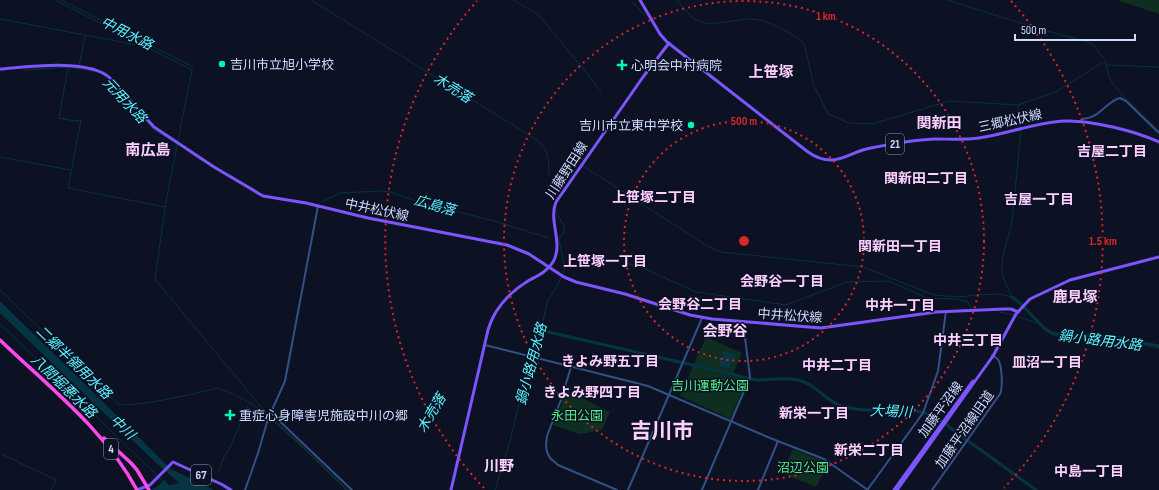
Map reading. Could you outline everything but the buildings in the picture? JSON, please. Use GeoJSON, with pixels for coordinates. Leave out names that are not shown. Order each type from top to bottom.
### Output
{"type":"FeatureCollection","features":[{"type":"Feature","properties":{"kind":"highway","name":"4"},"geometry":{"type":"LineString","coordinates":[[0,340],[131,463],[148,488]]}},
{"type":"Feature","properties":{"kind":"highway","name":"4"},"geometry":{"type":"LineString","coordinates":[[77,413],[113,451],[137,490]]}},
{"type":"Feature","properties":{"kind":"main road","name":"三郷松伏線"},"geometry":{"type":"LineString","coordinates":[[640,0],[660,34],[669,43],[808,152],[816,157],[826,160],[842,159],[862,150],[871,148],[927,140],[976,138],[1048,122],[1066,121],[1082,122],[1133,132],[1159,142]]}},
{"type":"Feature","properties":{"kind":"main road","name":"川藤野田線"},"geometry":{"type":"LineString","coordinates":[[451,490],[490,324],[504,301],[515,290],[545,272],[549,267],[554,259],[557,248],[553,214],[556,202],[643,77],[669,43]]}},
{"type":"Feature","properties":{"kind":"main road","name":"中井松伏線"},"geometry":{"type":"LineString","coordinates":[[0,69],[70,66],[101,72],[110,78],[154,127],[214,167],[263,196],[318,206],[356,216],[507,245],[522,250],[564,277],[576,282],[625,294],[702,318],[826,328],[946,311],[1008,309],[1018,312]]}},
{"type":"Feature","properties":{"kind":"main road","name":"加藤平沼線"},"geometry":{"type":"LineString","coordinates":[[896,490],[992,355],[1002,340],[1010,323],[1018,312],[1034,296],[1062,282],[1159,257]]}},
{"type":"Feature","properties":{"kind":"main road","name":"67"},"geometry":{"type":"LineString","coordinates":[[137,490],[148,488],[173,462],[231,490]]}},
{"type":"Feature","properties":{"kind":"street"},"geometry":{"type":"LineString","coordinates":[[1082,122],[1082,119],[1097,115],[1116,99],[1120,98],[1126,101],[1159,133]]}},
{"type":"Feature","properties":{"kind":"street"},"geometry":{"type":"LineString","coordinates":[[245,490],[269,418],[284,381],[318,206]]}},
{"type":"Feature","properties":{"kind":"street"},"geometry":{"type":"LineString","coordinates":[[485,345],[645,385],[824,459],[868,490],[923,414],[938,371],[946,311]]}},
{"type":"Feature","properties":{"kind":"street"},"geometry":{"type":"LineString","coordinates":[[628,490],[702,318]]}},
{"type":"Feature","properties":{"kind":"street"},"geometry":{"type":"LineString","coordinates":[[702,490],[750,378],[743,322]]}},
{"type":"Feature","properties":{"kind":"street","name":"加藤平沼線旧道"},"geometry":{"type":"LineString","coordinates":[[932,490],[997,400],[1002,389],[999,361],[992,355]]}},
{"type":"Feature","properties":{"kind":"street"},"geometry":{"type":"LineString","coordinates":[[571,367],[558,409],[547,436],[547,452],[550,458],[558,465],[617,490]]}},
{"type":"Feature","properties":{"kind":"street"},"geometry":{"type":"LineString","coordinates":[[271,414],[352,490]]}},
{"type":"Feature","properties":{"kind":"street"},"geometry":{"type":"LineString","coordinates":[[758,490],[778,441]]}},
{"type":"Feature","properties":{"kind":"green space"},"geometry":{"type":"Polygon","coordinates":[[[1117,0],[1159,0],[1159,14],[1117,0]]]}},
{"type":"Feature","properties":{"kind":"green space","name":"吉川運動公園"},"geometry":{"type":"Polygon","coordinates":[[[706,337],[742,353],[732,376],[747,380],[730,419],[680,396],[706,337]]]}},
{"type":"Feature","properties":{"kind":"green space","name":"永田公園"},"geometry":{"type":"Polygon","coordinates":[[[565,391],[610,412],[602,430],[580,434],[553,425],[559,413],[565,391]]]}},
{"type":"Feature","properties":{"kind":"green space"},"geometry":{"type":"Polygon","coordinates":[[[270,416],[349,490],[347,490],[270,418],[270,416]]]}},
{"type":"Feature","properties":{"kind":"green space","name":"沼辺公園"},"geometry":{"type":"Polygon","coordinates":[[[793,449],[829,463],[816,487],[782,473],[793,449]]]}},
{"type":"Feature","properties":{"kind":"water","name":"中川"},"geometry":{"type":"Polygon","coordinates":[[[0,301],[171,469],[214,490],[151,490],[156,488],[165,480],[169,485],[179,483],[153,460],[0,313],[0,301]]]}},
{"type":"Feature","properties":{"kind":"water"},"geometry":{"type":"Polygon","coordinates":[[[726,351],[736,355],[729,368],[720,366],[717,358],[722,357],[723,353],[721,353],[726,351]]]}},
{"type":"Feature","properties":{"kind":"waterway"},"geometry":{"type":"LineString","coordinates":[[55,0],[192,70],[166,201],[155,279],[266,413]]}},
{"type":"Feature","properties":{"kind":"waterway","name":"中用水路"},"geometry":{"type":"LineString","coordinates":[[61,0],[193,67]]}},
{"type":"Feature","properties":{"kind":"waterway","name":"木売落"},"geometry":{"type":"LineString","coordinates":[[311,0],[537,140],[544,148],[548,156],[549,175]]}},
{"type":"Feature","properties":{"kind":"waterway"},"geometry":{"type":"LineString","coordinates":[[513,0],[539,15],[602,92]]}},
{"type":"Feature","properties":{"kind":"waterway"},"geometry":{"type":"LineString","coordinates":[[677,0],[689,15],[700,22],[713,23],[754,19],[775,26],[801,40],[804,44],[814,86],[828,114],[849,123],[873,124],[949,101],[1018,105],[1056,92],[1103,62]]}},
{"type":"Feature","properties":{"kind":"waterway"},"geometry":{"type":"LineString","coordinates":[[947,0],[1043,30],[1089,42],[1105,60],[1109,78],[1123,96],[1159,131]]}},
{"type":"Feature","properties":{"kind":"waterway"},"geometry":{"type":"LineString","coordinates":[[632,2],[646,16]]}},
{"type":"Feature","properties":{"kind":"waterway"},"geometry":{"type":"LineString","coordinates":[[0,19],[134,45],[136,43]]}},
{"type":"Feature","properties":{"kind":"waterway"},"geometry":{"type":"LineString","coordinates":[[79,66],[85,36]]}},
{"type":"Feature","properties":{"kind":"waterway"},"geometry":{"type":"LineString","coordinates":[[1107,65],[1159,67]]}},
{"type":"Feature","properties":{"kind":"waterway","name":"元用水路"},"geometry":{"type":"LineString","coordinates":[[24,70],[69,67],[93,71]]}},
{"type":"Feature","properties":{"kind":"waterway"},"geometry":{"type":"LineString","coordinates":[[68,68],[59,118],[75,121],[81,120],[68,188],[165,207]]}},
{"type":"Feature","properties":{"kind":"waterway","name":"元用水路"},"geometry":{"type":"LineString","coordinates":[[108,78],[154,130],[173,141]]}},
{"type":"Feature","properties":{"kind":"waterway"},"geometry":{"type":"LineString","coordinates":[[1012,296],[1005,282],[1002,259],[1012,221],[1021,130],[1018,106]]}},
{"type":"Feature","properties":{"kind":"waterway","name":"元用水路"},"geometry":{"type":"LineString","coordinates":[[188,151],[202,161]]}},
{"type":"Feature","properties":{"kind":"waterway"},"geometry":{"type":"LineString","coordinates":[[0,157],[70,170]]}},
{"type":"Feature","properties":{"kind":"waterway"},"geometry":{"type":"LineString","coordinates":[[582,165],[707,246],[721,252],[863,267],[934,295],[959,297],[999,294],[1012,297]]}},
{"type":"Feature","properties":{"kind":"waterway","name":"広島落"},"geometry":{"type":"LineString","coordinates":[[322,202],[340,193],[380,191],[391,192],[419,202],[498,222],[548,238]]}},
{"type":"Feature","properties":{"kind":"waterway","name":"鍋小路用水路"},"geometry":{"type":"LineString","coordinates":[[495,490],[543,322],[547,302],[565,269],[559,239],[564,232],[564,226],[555,210]]}},
{"type":"Feature","properties":{"kind":"waterway","name":"鍋小路用水路"},"geometry":{"type":"LineString","coordinates":[[628,264],[641,267],[696,292],[786,305],[847,282],[889,281],[927,298],[957,299],[968,302],[971,309]]}},
{"type":"Feature","properties":{"kind":"waterway","name":"二郷半領用水路"},"geometry":{"type":"LineString","coordinates":[[0,290],[118,404],[125,405],[150,402],[218,388],[245,400],[269,416]]}},
{"type":"Feature","properties":{"kind":"waterway","name":"鍋小路用水路"},"geometry":{"type":"LineString","coordinates":[[1012,297],[1021,304],[1044,328],[1052,333],[1064,335],[1113,337],[1159,346]]}},
{"type":"Feature","properties":{"kind":"waterway","name":"鍋小路用水路"},"geometry":{"type":"LineString","coordinates":[[999,312],[1014,315]]}},
{"type":"Feature","properties":{"kind":"waterway","name":"鍋小路用水路"},"geometry":{"type":"LineString","coordinates":[[1017,316],[1039,324],[1047,332],[1053,335],[1105,338],[1159,348]]}},
{"type":"Feature","properties":{"kind":"waterway","name":"八間堀悪水路"},"geometry":{"type":"LineString","coordinates":[[0,324],[164,482]]}},
{"type":"Feature","properties":{"kind":"waterway","name":"大場川"},"geometry":{"type":"LineString","coordinates":[[544,331],[749,379],[798,380],[809,384],[839,405],[849,408],[870,410],[911,410],[929,414],[936,417],[1036,490]]}},
{"type":"Feature","properties":{"kind":"waterway"},"geometry":{"type":"LineString","coordinates":[[218,472],[248,406]]}},
{"type":"Feature","properties":{"kind":"waterway","name":"二郷半領用水路"},"geometry":{"type":"LineString","coordinates":[[270,418],[346,490]]}},
{"type":"Feature","properties":{"kind":"waterway"},"geometry":{"type":"LineString","coordinates":[[582,429],[587,430],[591,427],[596,427],[597,425],[600,427]]}},
{"type":"Feature","properties":{"kind":"waterway"},"geometry":{"type":"LineString","coordinates":[[2,454],[24,465]]}},
{"type":"Feature","properties":{"kind":"waterway"},"geometry":{"type":"LineString","coordinates":[[25,465],[48,476]]}},
{"type":"Feature","properties":{"kind":"waterway"},"geometry":{"type":"LineString","coordinates":[[49,477],[57,480]]}},
{"type":"Feature","properties":{"kind":"waterway"},"geometry":{"type":"LineString","coordinates":[[51,490],[56,480]]}},
{"type":"Feature","properties":{"kind":"place","name":"吉川市立旭小学校"},"geometry":{"type":"Point","coordinates":[222,64]}},
{"type":"Feature","properties":{"kind":"place","name":"心明会中村病院"},"geometry":{"type":"Point","coordinates":[622,65]}},
{"type":"Feature","properties":{"kind":"place","name":"吉川市立東中学校"},"geometry":{"type":"Point","coordinates":[691,125]}},
{"type":"Feature","properties":{"kind":"place","name":"重症心身障害児施設中川の郷"},"geometry":{"type":"Point","coordinates":[230,415]}},
{"type":"Feature","properties":{"kind":"district","name":"上笹塚"},"geometry":{"type":"Point","coordinates":[771,72]}},
{"type":"Feature","properties":{"kind":"district","name":"関新田"},"geometry":{"type":"Point","coordinates":[939,123]}},
{"type":"Feature","properties":{"kind":"district","name":"南広島"},"geometry":{"type":"Point","coordinates":[148,150]}},
{"type":"Feature","properties":{"kind":"district","name":"吉屋二丁目"},"geometry":{"type":"Point","coordinates":[1112,151]}},
{"type":"Feature","properties":{"kind":"district","name":"関新田二丁目"},"geometry":{"type":"Point","coordinates":[926,178]}},
{"type":"Feature","properties":{"kind":"district","name":"上笹塚二丁目"},"geometry":{"type":"Point","coordinates":[654,197]}},
{"type":"Feature","properties":{"kind":"district","name":"吉屋一丁目"},"geometry":{"type":"Point","coordinates":[1039,199]}},
{"type":"Feature","properties":{"kind":"district","name":"関新田一丁目"},"geometry":{"type":"Point","coordinates":[900,246]}},
{"type":"Feature","properties":{"kind":"district","name":"上笹塚一丁目"},"geometry":{"type":"Point","coordinates":[605,261]}},
{"type":"Feature","properties":{"kind":"district","name":"会野谷一丁目"},"geometry":{"type":"Point","coordinates":[782,281]}},
{"type":"Feature","properties":{"kind":"district","name":"鹿見塚"},"geometry":{"type":"Point","coordinates":[1075,297]}},
{"type":"Feature","properties":{"kind":"district","name":"会野谷二丁目"},"geometry":{"type":"Point","coordinates":[700,304]}},
{"type":"Feature","properties":{"kind":"district","name":"中井一丁目"},"geometry":{"type":"Point","coordinates":[900,305]}},
{"type":"Feature","properties":{"kind":"district","name":"会野谷"},"geometry":{"type":"Point","coordinates":[725,331]}},
{"type":"Feature","properties":{"kind":"district","name":"中井三丁目"},"geometry":{"type":"Point","coordinates":[968,340]}},
{"type":"Feature","properties":{"kind":"district","name":"きよみ野五丁目"},"geometry":{"type":"Point","coordinates":[610,361]}},
{"type":"Feature","properties":{"kind":"district","name":"皿沼一丁目"},"geometry":{"type":"Point","coordinates":[1047,362]}},
{"type":"Feature","properties":{"kind":"district","name":"中井二丁目"},"geometry":{"type":"Point","coordinates":[837,365]}},
{"type":"Feature","properties":{"kind":"district","name":"きよみ野四丁目"},"geometry":{"type":"Point","coordinates":[592,392]}},
{"type":"Feature","properties":{"kind":"district","name":"新栄一丁目"},"geometry":{"type":"Point","coordinates":[814,413]}},
{"type":"Feature","properties":{"kind":"district","name":"吉川市"},"geometry":{"type":"Point","coordinates":[662,431]}},
{"type":"Feature","properties":{"kind":"district","name":"新栄二丁目"},"geometry":{"type":"Point","coordinates":[869,450]}},
{"type":"Feature","properties":{"kind":"district","name":"川野"},"geometry":{"type":"Point","coordinates":[499,466]}},
{"type":"Feature","properties":{"kind":"district","name":"中島一丁目"},"geometry":{"type":"Point","coordinates":[1089,471]}}]}
